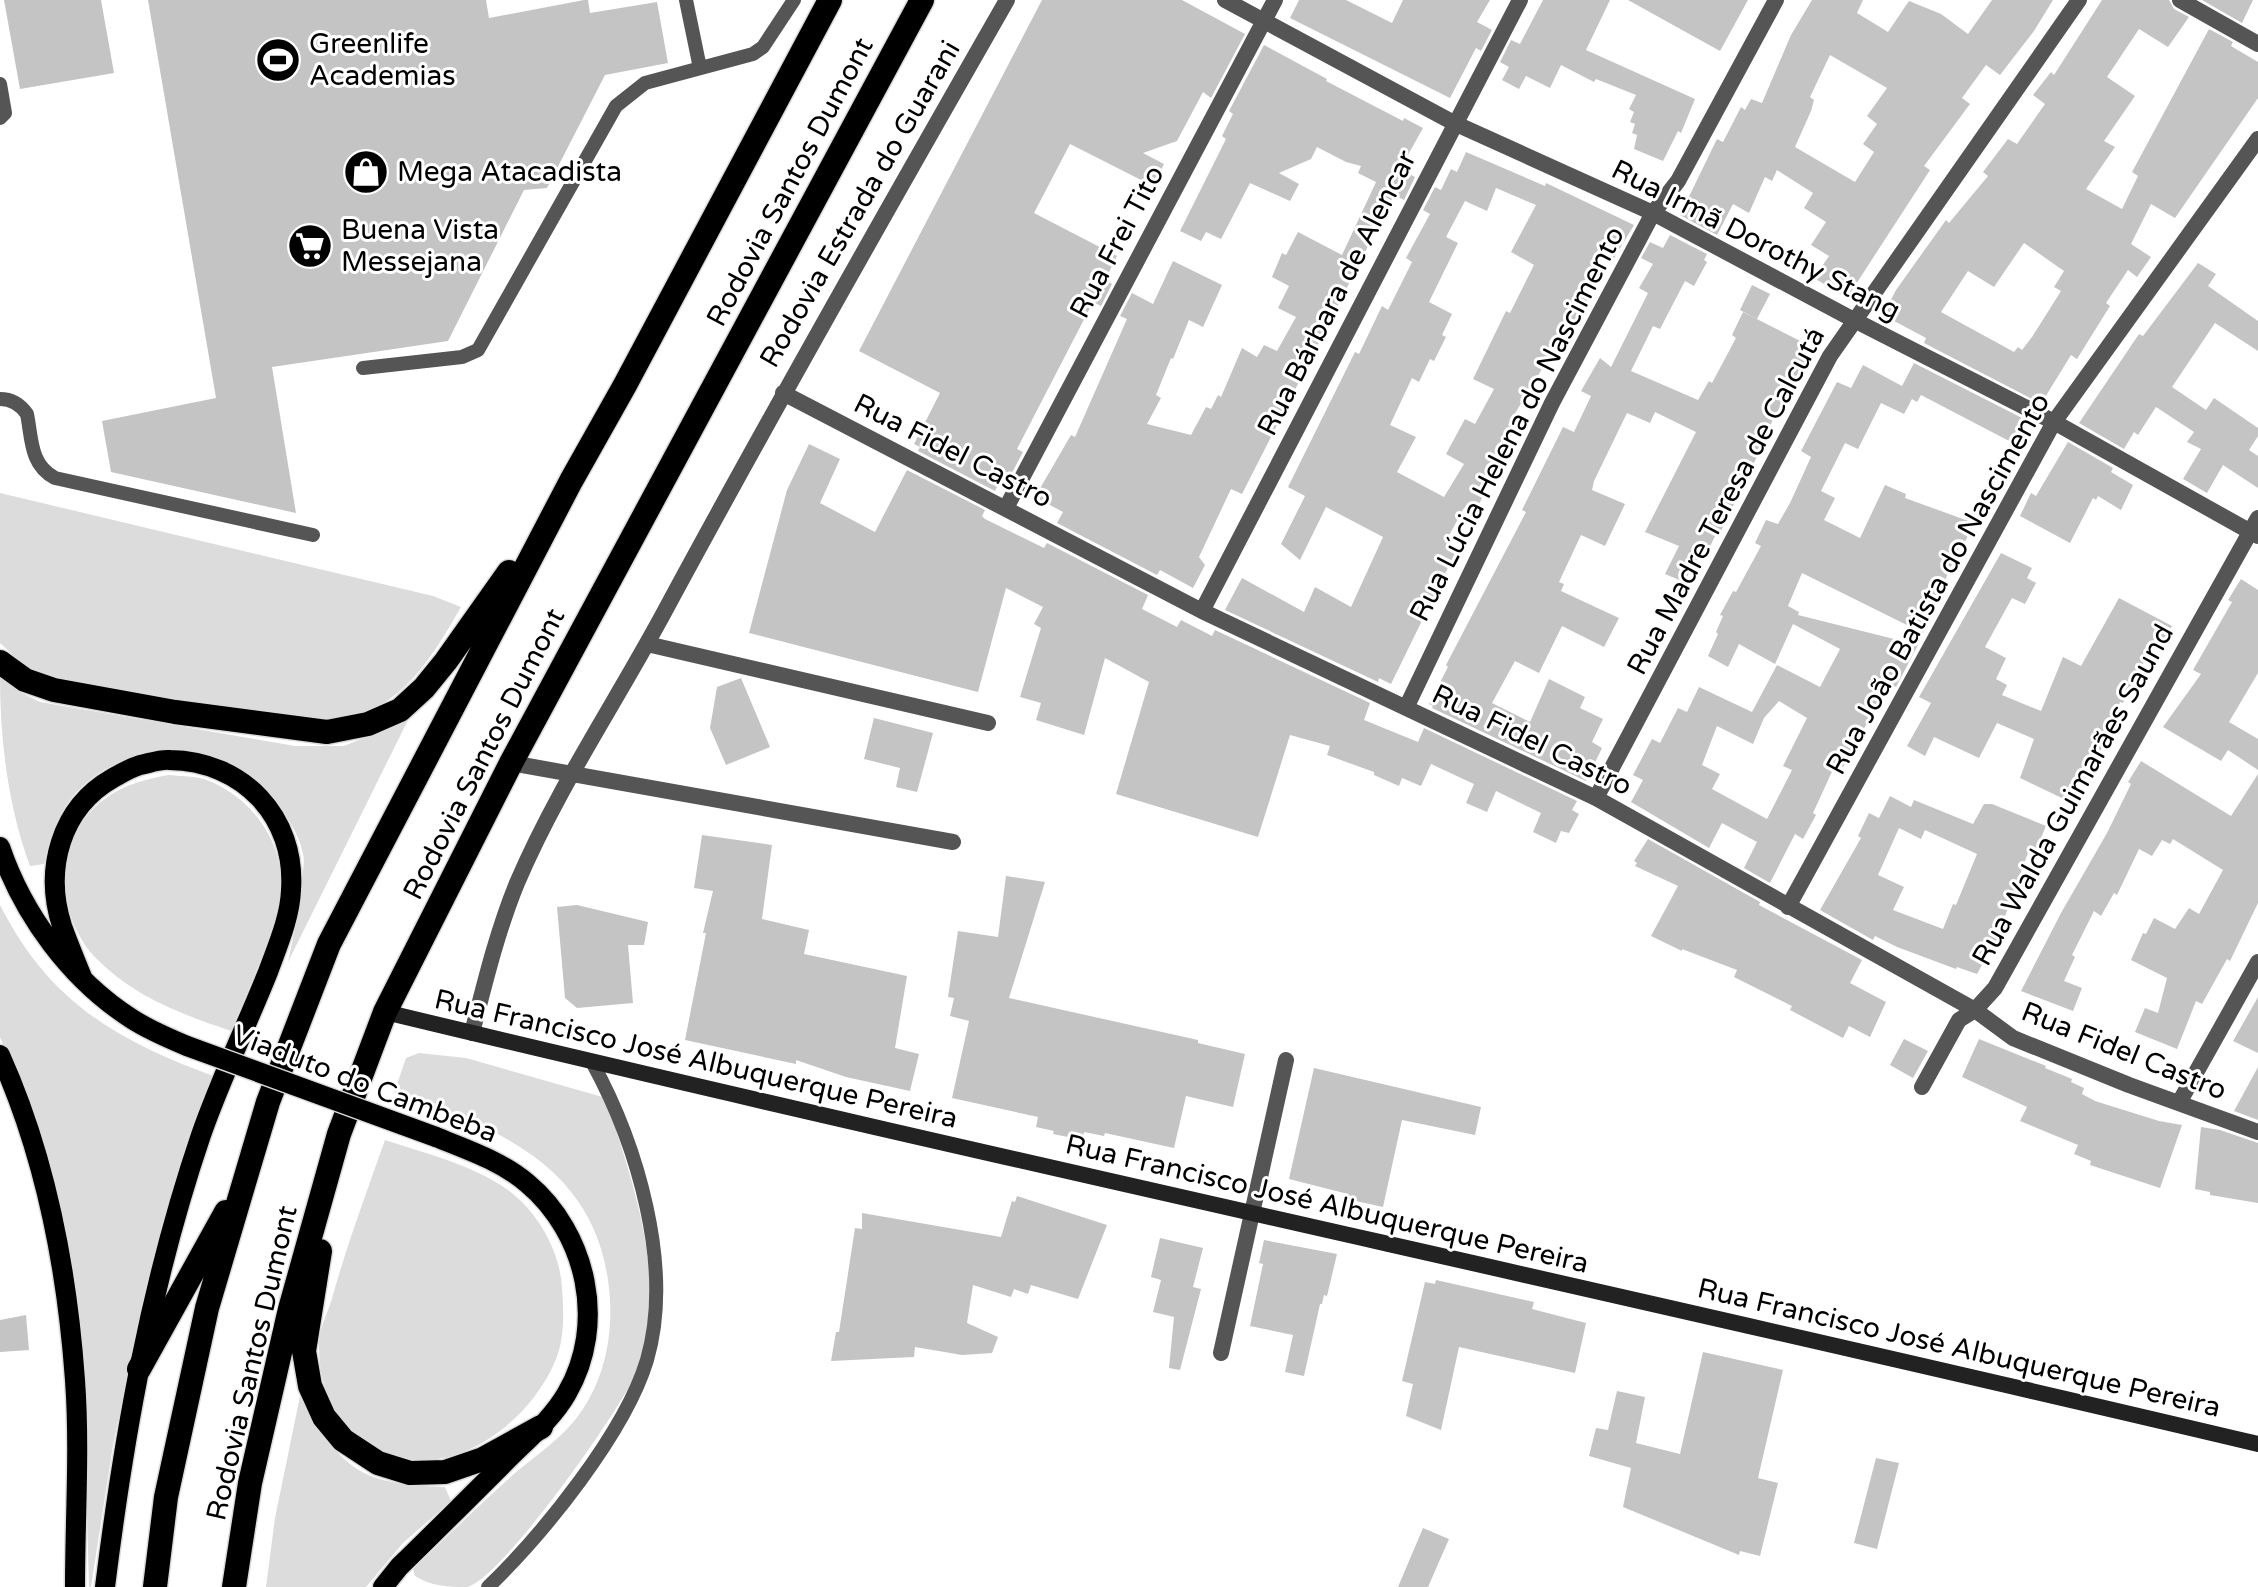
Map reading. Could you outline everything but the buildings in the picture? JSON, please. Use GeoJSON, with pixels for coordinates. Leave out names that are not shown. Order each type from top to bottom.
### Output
{"type":"FeatureCollection","features":[{"type":"Feature","properties":{"kind":"highway","name":"Rodovia Santos Dumont"},"geometry":{"type":"LineString","coordinates":[[155,1587],[166,1497],[207,1308],[268,1102],[329,944],[571,481],[830,0]]}},
{"type":"Feature","properties":{"kind":"highway","name":"Rodovia Santos Dumont"},"geometry":{"type":"LineString","coordinates":[[234,1587],[250,1483],[290,1309],[339,1134],[385,1012],[511,763],[922,0]]}},
{"type":"Feature","properties":{"kind":"highway"},"geometry":{"type":"LineString","coordinates":[[0,662],[25,680],[54,690],[175,712],[327,732],[368,724],[400,710],[424,688],[464,636],[571,481]]}},
{"type":"Feature","properties":{"kind":"highway"},"geometry":{"type":"LineString","coordinates":[[339,1134],[304,1351],[310,1386],[324,1417],[343,1440],[378,1463],[410,1473],[445,1472],[483,1459],[541,1427]]}},
{"type":"Feature","properties":{"kind":"highway"},"geometry":{"type":"LineString","coordinates":[[139,1369],[245,1178]]}},
{"type":"Feature","properties":{"kind":"main road"},"geometry":{"type":"LineString","coordinates":[[82,977],[66,938],[53,892],[57,854],[65,827],[78,808],[97,787],[133,767],[168,759],[215,768],[251,788],[278,820],[288,852],[291,891],[280,940],[202,1134],[162,1262],[130,1408],[105,1587]]}},
{"type":"Feature","properties":{"kind":"main road","name":"Viaduto do Cambeba"},"geometry":{"type":"LineString","coordinates":[[0,847],[11,878],[27,908],[52,944],[82,977],[131,1018],[187,1046],[493,1160],[527,1183],[560,1217],[586,1277],[587,1321],[582,1358],[567,1393],[541,1427],[399,1567],[383,1587]]}},
{"type":"Feature","properties":{"kind":"main road","name":"Rua Francisco José Albuquerque Pereira"},"geometry":{"type":"LineString","coordinates":[[385,1012],[1251,1215],[1951,1371],[2258,1444]]}},
{"type":"Feature","properties":{"kind":"main road"},"geometry":{"type":"LineString","coordinates":[[2,1064],[39,1160],[55,1224],[68,1311],[77,1435],[75,1587]]}},
{"type":"Feature","properties":{"kind":"street","name":"Rodovia Estrada do Guarani"},"geometry":{"type":"LineString","coordinates":[[472,1033],[495,942],[518,882],[572,775],[783,393],[1007,0]]}},
{"type":"Feature","properties":{"kind":"street","name":"Rua Irmã Dorothy Stang"},"geometry":{"type":"LineString","coordinates":[[1225,0],[1454,123],[1653,213],[2255,528]]}},
{"type":"Feature","properties":{"kind":"street","name":"Rua Frei Tito"},"geometry":{"type":"LineString","coordinates":[[1006,508],[1275,0]]}},
{"type":"Feature","properties":{"kind":"street","name":"Rua Bárbara de Alencar"},"geometry":{"type":"LineString","coordinates":[[1202,611],[1520,0]]}},
{"type":"Feature","properties":{"kind":"street","name":"Rua Lúcia Helena do Nascimento"},"geometry":{"type":"LineString","coordinates":[[1406,708],[1552,403],[1653,213],[1678,181],[1776,0]]}},
{"type":"Feature","properties":{"kind":"street","name":"Rua Madre Teresa de Calcutá"},"geometry":{"type":"LineString","coordinates":[[1596,798],[1830,356],[2079,0]]}},
{"type":"Feature","properties":{"kind":"street"},"geometry":{"type":"LineString","coordinates":[[2180,0],[2258,44]]}},
{"type":"Feature","properties":{"kind":"street","name":"Rua João Batista do Nascimento"},"geometry":{"type":"LineString","coordinates":[[1788,907],[2054,422],[2258,139]]}},
{"type":"Feature","properties":{"kind":"street","name":"Rua Fidel Castro"},"geometry":{"type":"LineString","coordinates":[[783,393],[1202,611],[1596,798],[1975,1010],[2013,1038],[2258,1132]]}},
{"type":"Feature","properties":{"kind":"street","name":"Rua Walda Guimarães Saund"},"geometry":{"type":"LineString","coordinates":[[1922,1087],[1959,1020],[1975,1010],[1995,988],[2255,528]]}},
{"type":"Feature","properties":{"kind":"street"},"geometry":{"type":"LineString","coordinates":[[647,644],[988,723]]}},
{"type":"Feature","properties":{"kind":"street"},"geometry":{"type":"LineString","coordinates":[[511,763],[953,842]]}},
{"type":"Feature","properties":{"kind":"street"},"geometry":{"type":"LineString","coordinates":[[2180,1101],[2258,962]]}},
{"type":"Feature","properties":{"kind":"street"},"geometry":{"type":"LineString","coordinates":[[1221,1353],[1286,1060]]}},
{"type":"Feature","properties":{"kind":"lane"},"geometry":{"type":"LineString","coordinates":[[686,0],[700,68]]}},
{"type":"Feature","properties":{"kind":"lane"},"geometry":{"type":"LineString","coordinates":[[363,368],[462,357],[478,350],[616,106],[645,83],[753,54],[763,47],[794,0]]}},
{"type":"Feature","properties":{"kind":"lane"},"geometry":{"type":"LineString","coordinates":[[0,84],[5,113],[0,118]]}},
{"type":"Feature","properties":{"kind":"lane"},"geometry":{"type":"LineString","coordinates":[[0,399],[15,402],[27,414],[37,464],[43,472],[55,478],[313,535]]}},
{"type":"Feature","properties":{"kind":"lane"},"geometry":{"type":"LineString","coordinates":[[488,1587],[516,1560],[591,1464],[629,1403],[647,1359],[655,1314],[654,1258],[646,1203],[612,1098],[592,1062]]}},
{"type":"Feature","properties":{"kind":"shaded area"},"geometry":{"type":"Polygon","coordinates":[[[0,493],[433,596],[461,607],[429,658],[404,687],[372,710],[339,721],[287,720],[50,680],[35,675],[0,643],[0,493]]]}},
{"type":"Feature","properties":{"kind":"shaded area"},"geometry":{"type":"Polygon","coordinates":[[[0,677],[40,702],[295,746],[344,746],[408,720],[288,962],[301,889],[304,860],[301,846],[271,795],[250,775],[226,762],[199,753],[172,751],[144,754],[117,763],[93,777],[72,797],[54,829],[44,864],[30,866],[16,820],[7,773],[0,677]]]}},
{"type":"Feature","properties":{"kind":"shaded area"},"geometry":{"type":"Polygon","coordinates":[[[168,775],[204,779],[235,795],[260,820],[276,852],[280,869],[279,902],[261,959],[231,1031],[160,1003],[128,985],[98,960],[84,942],[73,922],[67,900],[69,854],[76,833],[89,814],[120,789],[168,775]]]}},
{"type":"Feature","properties":{"kind":"shaded area"},"geometry":{"type":"Polygon","coordinates":[[[0,905],[41,968],[89,1014],[147,1048],[216,1077],[163,1229],[133,1349],[113,1445],[91,1587],[83,1367],[73,1268],[49,1164],[0,1037],[0,905]]]}},
{"type":"Feature","properties":{"kind":"shaded area"},"geometry":{"type":"Polygon","coordinates":[[[419,1053],[466,1058],[606,1098],[639,1209],[648,1265],[647,1339],[643,1359],[630,1385],[589,1450],[534,1523],[508,1554],[467,1587],[427,1582],[415,1576],[413,1569],[575,1420],[592,1393],[603,1364],[609,1333],[610,1301],[603,1256],[588,1218],[567,1187],[540,1161],[472,1122],[394,1093],[406,1058],[419,1053]]]}},
{"type":"Feature","properties":{"kind":"shaded area"},"geometry":{"type":"Polygon","coordinates":[[[385,1140],[464,1166],[508,1190],[529,1209],[546,1233],[560,1274],[562,1338],[553,1366],[538,1392],[518,1416],[494,1435],[468,1450],[440,1459],[412,1460],[383,1452],[356,1435],[333,1407],[321,1373],[321,1331],[385,1140]]]}},
{"type":"Feature","properties":{"kind":"shaded area"},"geometry":{"type":"Polygon","coordinates":[[[300,1396],[321,1433],[351,1465],[384,1480],[445,1487],[451,1501],[403,1543],[366,1587],[266,1587],[275,1518],[300,1396]]]}},
{"type":"Feature","properties":{"kind":"place","name":"Greenlife Academias"},"geometry":{"type":"Point","coordinates":[278,60]}},
{"type":"Feature","properties":{"kind":"place","name":"Mega Atacadista"},"geometry":{"type":"Point","coordinates":[366,172]}},
{"type":"Feature","properties":{"kind":"place","name":"Buena Vista Messejana"},"geometry":{"type":"Point","coordinates":[310,246]}}]}
